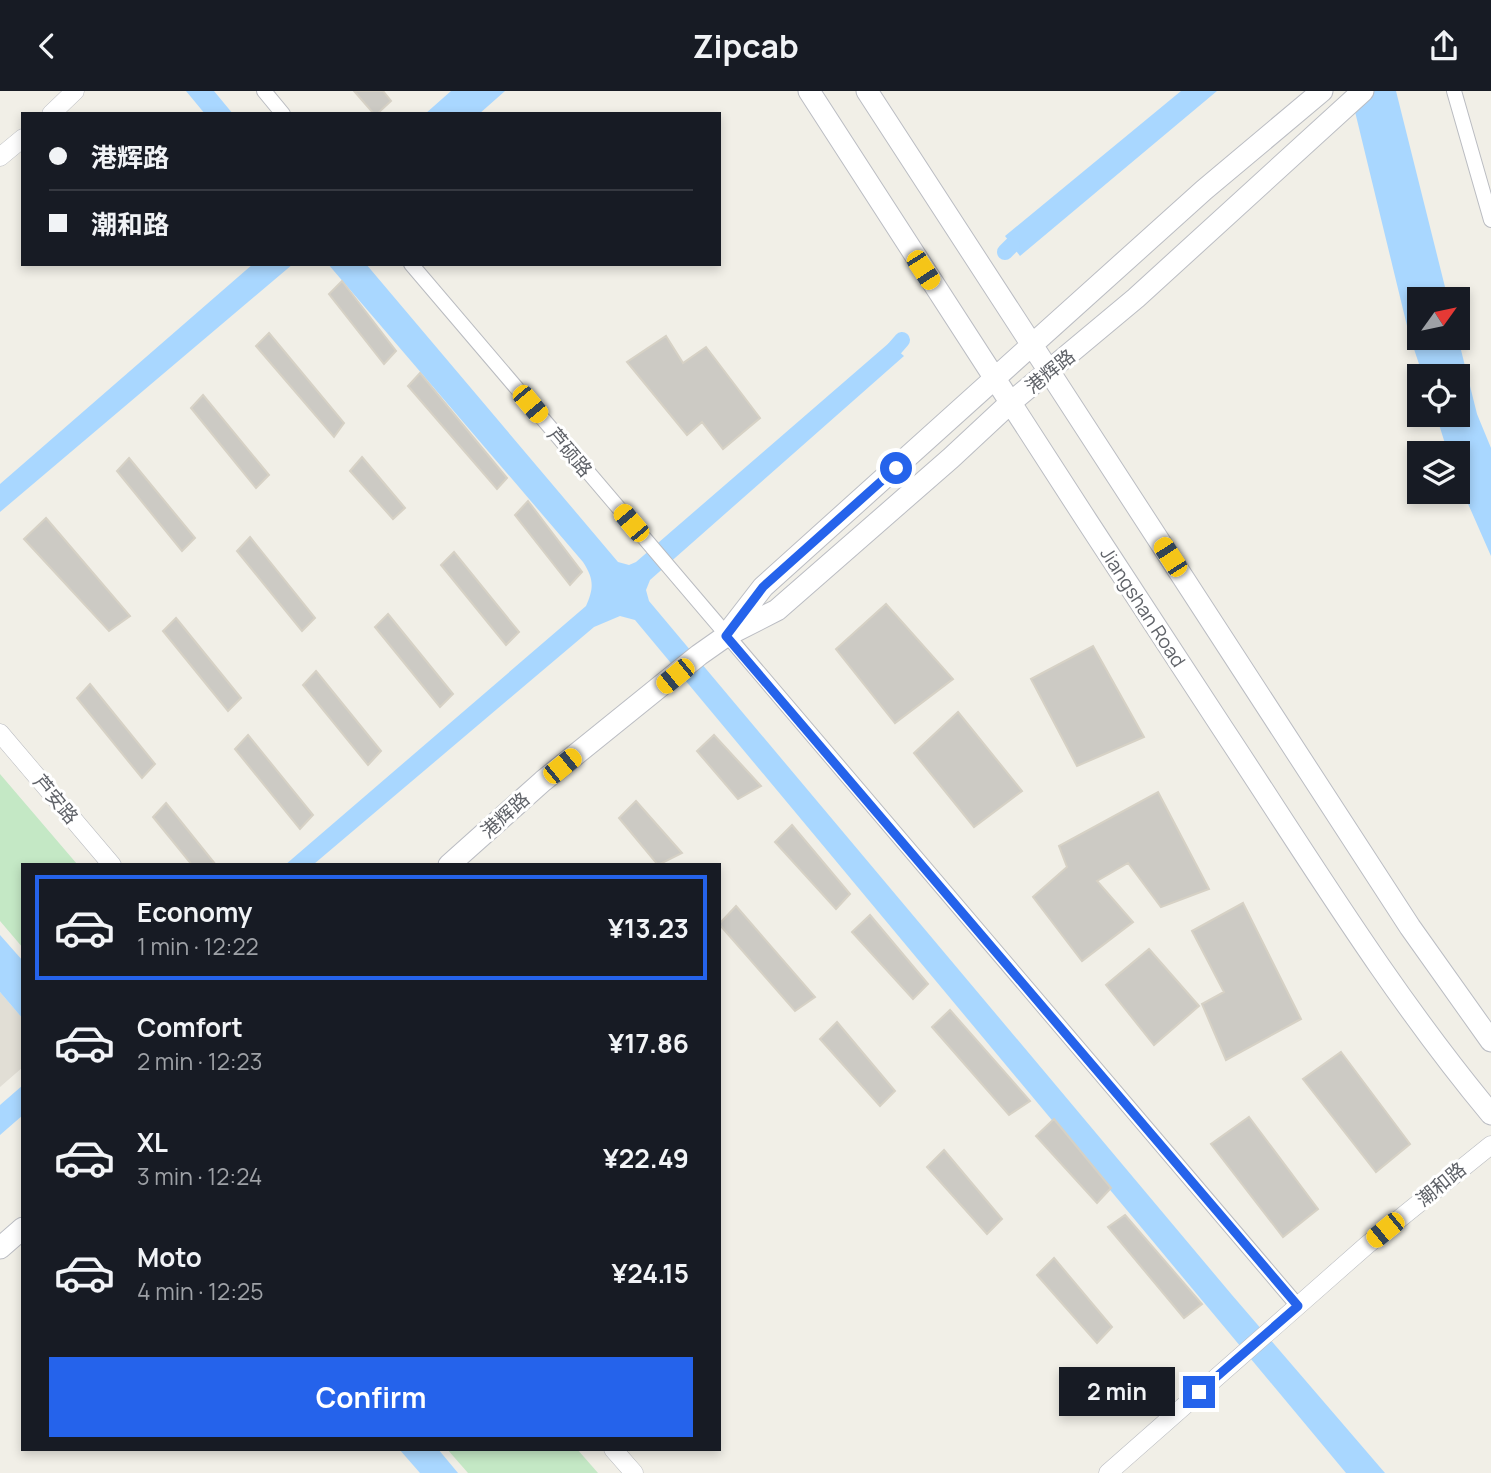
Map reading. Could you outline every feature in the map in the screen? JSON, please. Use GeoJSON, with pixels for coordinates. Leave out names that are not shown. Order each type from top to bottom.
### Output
{"type":"FeatureCollection","features":[{"type":"Feature","properties":{"kind":"main road","name":"Jiangshan Road"},"geometry":{"type":"LineString","coordinates":[[809,91],[1009,404],[1371,953],[1457,1073],[1491,1114]]}},
{"type":"Feature","properties":{"kind":"main road"},"geometry":{"type":"LineString","coordinates":[[867,91],[1410,927],[1491,1041]]}},
{"type":"Feature","properties":{"kind":"main road","name":"港辉路"},"geometry":{"type":"LineString","coordinates":[[451,863],[543,781],[699,655],[726,636],[777,610],[1009,404],[1136,298],[1363,91]]}},
{"type":"Feature","properties":{"kind":"main road","name":"港辉路"},"geometry":{"type":"LineString","coordinates":[[726,636],[763,587],[1204,190],[1320,93]]}},
{"type":"Feature","properties":{"kind":"main road"},"geometry":{"type":"LineString","coordinates":[[0,1248],[21,1230]]}},
{"type":"Feature","properties":{"kind":"street"},"geometry":{"type":"LineString","coordinates":[[53,112],[75,91]]}},
{"type":"Feature","properties":{"kind":"street"},"geometry":{"type":"LineString","coordinates":[[264,91],[281,112]]}},
{"type":"Feature","properties":{"kind":"street"},"geometry":{"type":"LineString","coordinates":[[1454,91],[1491,219]]}},
{"type":"Feature","properties":{"kind":"street"},"geometry":{"type":"LineString","coordinates":[[0,157],[21,140]]}},
{"type":"Feature","properties":{"kind":"street","name":"芦硕路"},"geometry":{"type":"LineString","coordinates":[[413,266],[726,636]]}},
{"type":"Feature","properties":{"kind":"street"},"geometry":{"type":"LineString","coordinates":[[726,636],[1298,1306]]}},
{"type":"Feature","properties":{"kind":"street","name":"芦安路"},"geometry":{"type":"LineString","coordinates":[[0,733],[110,863]]}},
{"type":"Feature","properties":{"kind":"street","name":"潮和路"},"geometry":{"type":"LineString","coordinates":[[1108,1473],[1367,1245],[1491,1145]]}},
{"type":"Feature","properties":{"kind":"street"},"geometry":{"type":"LineString","coordinates":[[615,1451],[634,1473]]}},
{"type":"Feature","properties":{"kind":"shaded area"},"geometry":{"type":"Polygon","coordinates":[[[0,992],[21,1017],[21,1069],[0,1087],[0,992]]]}},
{"type":"Feature","properties":{"kind":"green space"},"geometry":{"type":"Polygon","coordinates":[[[0,774],[76,863],[21,863],[21,946],[0,921],[0,774]]]}},
{"type":"Feature","properties":{"kind":"green space"},"geometry":{"type":"Polygon","coordinates":[[[449,1451],[579,1451],[598,1473],[468,1473],[449,1451]]]}},
{"type":"Feature","properties":{"kind":"water"},"geometry":{"type":"Polygon","coordinates":[[[186,91],[214,91],[231,112],[203,112],[186,91]]]}},
{"type":"Feature","properties":{"kind":"water"},"geometry":{"type":"Polygon","coordinates":[[[451,91],[505,91],[481,112],[427,112],[451,91]]]}},
{"type":"Feature","properties":{"kind":"water"},"geometry":{"type":"Polygon","coordinates":[[[1181,91],[1217,91],[1020,256],[1005,236],[1181,91]]]}},
{"type":"Feature","properties":{"kind":"water"},"geometry":{"type":"Polygon","coordinates":[[[1350,91],[1396,91],[1445,287],[1407,287],[1407,326],[1350,91]]]}},
{"type":"Feature","properties":{"kind":"water"},"geometry":{"type":"Polygon","coordinates":[[[251,266],[291,266],[0,512],[0,484],[251,266]]]}},
{"type":"Feature","properties":{"kind":"water"},"geometry":{"type":"Polygon","coordinates":[[[330,266],[368,266],[618,562],[629,565],[636,562],[889,343],[904,356],[650,580],[646,590],[649,601],[1232,1295],[1385,1473],[1346,1473],[635,620],[620,616],[594,627],[315,863],[287,863],[586,606],[591,579],[583,562],[330,266]]]}},
{"type":"Feature","properties":{"kind":"water"},"geometry":{"type":"Polygon","coordinates":[[[1414,350],[1461,350],[1464,364],[1419,364],[1414,350]]]}},
{"type":"Feature","properties":{"kind":"water"},"geometry":{"type":"Polygon","coordinates":[[[1470,386],[1477,414],[1491,448],[1491,556],[1468,504],[1470,441],[1444,441],[1440,427],[1470,427],[1470,386]]]}},
{"type":"Feature","properties":{"kind":"water"},"geometry":{"type":"Polygon","coordinates":[[[0,935],[21,959],[21,1017],[0,992],[0,935]]]}},
{"type":"Feature","properties":{"kind":"water"},"geometry":{"type":"Polygon","coordinates":[[[21,1087],[21,1117],[0,1135],[0,1105],[21,1087]]]}},
{"type":"Feature","properties":{"kind":"water"},"geometry":{"type":"Polygon","coordinates":[[[401,1451],[440,1451],[458,1473],[420,1473],[401,1451]]]}},
{"type":"Feature","properties":{"kind":"building"},"geometry":{"type":"Polygon","coordinates":[[[354,91],[383,91],[391,101],[379,112],[372,112],[354,91]]]}},
{"type":"Feature","properties":{"kind":"building"},"geometry":{"type":"Polygon","coordinates":[[[342,281],[396,351],[384,364],[329,294],[342,281]]]}},
{"type":"Feature","properties":{"kind":"building"},"geometry":{"type":"Polygon","coordinates":[[[269,333],[344,423],[334,437],[256,346],[269,333]]]}},
{"type":"Feature","properties":{"kind":"building"},"geometry":{"type":"Polygon","coordinates":[[[666,336],[683,363],[706,347],[760,418],[723,449],[702,422],[687,435],[627,362],[666,336]]]}},
{"type":"Feature","properties":{"kind":"building"},"geometry":{"type":"Polygon","coordinates":[[[420,373],[507,478],[497,489],[408,386],[420,373]]]}},
{"type":"Feature","properties":{"kind":"building"},"geometry":{"type":"Polygon","coordinates":[[[203,395],[269,475],[256,488],[191,408],[203,395]]]}},
{"type":"Feature","properties":{"kind":"building"},"geometry":{"type":"Polygon","coordinates":[[[362,457],[405,508],[393,519],[350,471],[362,457]]]}},
{"type":"Feature","properties":{"kind":"building"},"geometry":{"type":"Polygon","coordinates":[[[129,458],[195,538],[182,551],[117,471],[129,458]]]}},
{"type":"Feature","properties":{"kind":"building"},"geometry":{"type":"Polygon","coordinates":[[[528,501],[582,572],[570,585],[515,515],[528,501]]]}},
{"type":"Feature","properties":{"kind":"building"},"geometry":{"type":"Polygon","coordinates":[[[46,518],[130,616],[109,631],[24,539],[46,518]]]}},
{"type":"Feature","properties":{"kind":"building"},"geometry":{"type":"Polygon","coordinates":[[[250,537],[315,618],[302,631],[237,551],[250,537]]]}},
{"type":"Feature","properties":{"kind":"building"},"geometry":{"type":"Polygon","coordinates":[[[454,552],[519,632],[506,645],[441,565],[454,552]]]}},
{"type":"Feature","properties":{"kind":"building"},"geometry":{"type":"Polygon","coordinates":[[[886,604],[953,679],[895,723],[836,649],[886,604]]]}},
{"type":"Feature","properties":{"kind":"building"},"geometry":{"type":"Polygon","coordinates":[[[388,614],[453,694],[440,707],[375,627],[388,614]]]}},
{"type":"Feature","properties":{"kind":"building"},"geometry":{"type":"Polygon","coordinates":[[[176,618],[241,698],[228,711],[163,631],[176,618]]]}},
{"type":"Feature","properties":{"kind":"building"},"geometry":{"type":"Polygon","coordinates":[[[1093,646],[1144,737],[1077,766],[1031,679],[1093,646]]]}},
{"type":"Feature","properties":{"kind":"building"},"geometry":{"type":"Polygon","coordinates":[[[316,671],[381,751],[368,765],[303,685],[316,671]]]}},
{"type":"Feature","properties":{"kind":"building"},"geometry":{"type":"Polygon","coordinates":[[[90,684],[155,764],[142,778],[77,698],[90,684]]]}},
{"type":"Feature","properties":{"kind":"building"},"geometry":{"type":"Polygon","coordinates":[[[958,712],[1022,791],[974,827],[914,753],[958,712]]]}},
{"type":"Feature","properties":{"kind":"building"},"geometry":{"type":"Polygon","coordinates":[[[248,735],[313,815],[300,829],[235,749],[248,735]]]}},
{"type":"Feature","properties":{"kind":"building"},"geometry":{"type":"Polygon","coordinates":[[[714,735],[761,786],[738,799],[697,751],[714,735]]]}},
{"type":"Feature","properties":{"kind":"building"},"geometry":{"type":"Polygon","coordinates":[[[1158,792],[1209,889],[1161,907],[1128,863],[1097,881],[1133,922],[1082,961],[1033,897],[1067,867],[1059,846],[1158,792]]]}},
{"type":"Feature","properties":{"kind":"building"},"geometry":{"type":"Polygon","coordinates":[[[636,801],[682,853],[656,863],[619,818],[636,801]]]}},
{"type":"Feature","properties":{"kind":"building"},"geometry":{"type":"Polygon","coordinates":[[[166,803],[214,863],[190,863],[153,817],[166,803]]]}},
{"type":"Feature","properties":{"kind":"building"},"geometry":{"type":"Polygon","coordinates":[[[792,825],[850,894],[836,909],[775,842],[792,825]]]}},
{"type":"Feature","properties":{"kind":"building"},"geometry":{"type":"Polygon","coordinates":[[[1243,903],[1301,1019],[1226,1060],[1202,1004],[1224,992],[1192,931],[1243,903]]]}},
{"type":"Feature","properties":{"kind":"building"},"geometry":{"type":"Polygon","coordinates":[[[736,906],[815,997],[795,1011],[721,926],[721,922],[736,906]]]}},
{"type":"Feature","properties":{"kind":"building"},"geometry":{"type":"Polygon","coordinates":[[[870,915],[928,984],[913,999],[852,932],[870,915]]]}},
{"type":"Feature","properties":{"kind":"building"},"geometry":{"type":"Polygon","coordinates":[[[1149,949],[1199,1006],[1154,1045],[1106,985],[1149,949]]]}},
{"type":"Feature","properties":{"kind":"building"},"geometry":{"type":"Polygon","coordinates":[[[950,1010],[1030,1101],[1009,1115],[932,1027],[950,1010]]]}},
{"type":"Feature","properties":{"kind":"building"},"geometry":{"type":"Polygon","coordinates":[[[837,1022],[895,1091],[880,1106],[820,1039],[837,1022]]]}},
{"type":"Feature","properties":{"kind":"building"},"geometry":{"type":"Polygon","coordinates":[[[1341,1052],[1410,1144],[1376,1172],[1303,1079],[1341,1052]]]}},
{"type":"Feature","properties":{"kind":"building"},"geometry":{"type":"Polygon","coordinates":[[[1249,1117],[1318,1209],[1283,1237],[1211,1144],[1249,1117]]]}},
{"type":"Feature","properties":{"kind":"building"},"geometry":{"type":"Polygon","coordinates":[[[1054,1119],[1111,1188],[1097,1203],[1036,1136],[1054,1119]]]}},
{"type":"Feature","properties":{"kind":"building"},"geometry":{"type":"Polygon","coordinates":[[[944,1150],[1002,1219],[987,1234],[927,1167],[944,1150]]]}},
{"type":"Feature","properties":{"kind":"building"},"geometry":{"type":"Polygon","coordinates":[[[1125,1215],[1202,1304],[1184,1318],[1108,1227],[1125,1215]]]}},
{"type":"Feature","properties":{"kind":"building"},"geometry":{"type":"Polygon","coordinates":[[[1054,1258],[1112,1327],[1097,1343],[1037,1275],[1054,1258]]]}},
{"type":"Feature","properties":{"kind":"waterway"},"geometry":{"type":"LineString","coordinates":[[1005,252],[1012,245]]}},
{"type":"Feature","properties":{"kind":"waterway"},"geometry":{"type":"LineString","coordinates":[[895,348],[902,340]]}},
{"type":"Feature","properties":{"kind":"route"},"geometry":{"type":"LineString","coordinates":[[896,468],[763,587],[726,636],[1298,1306],[1199,1392]]}}]}
